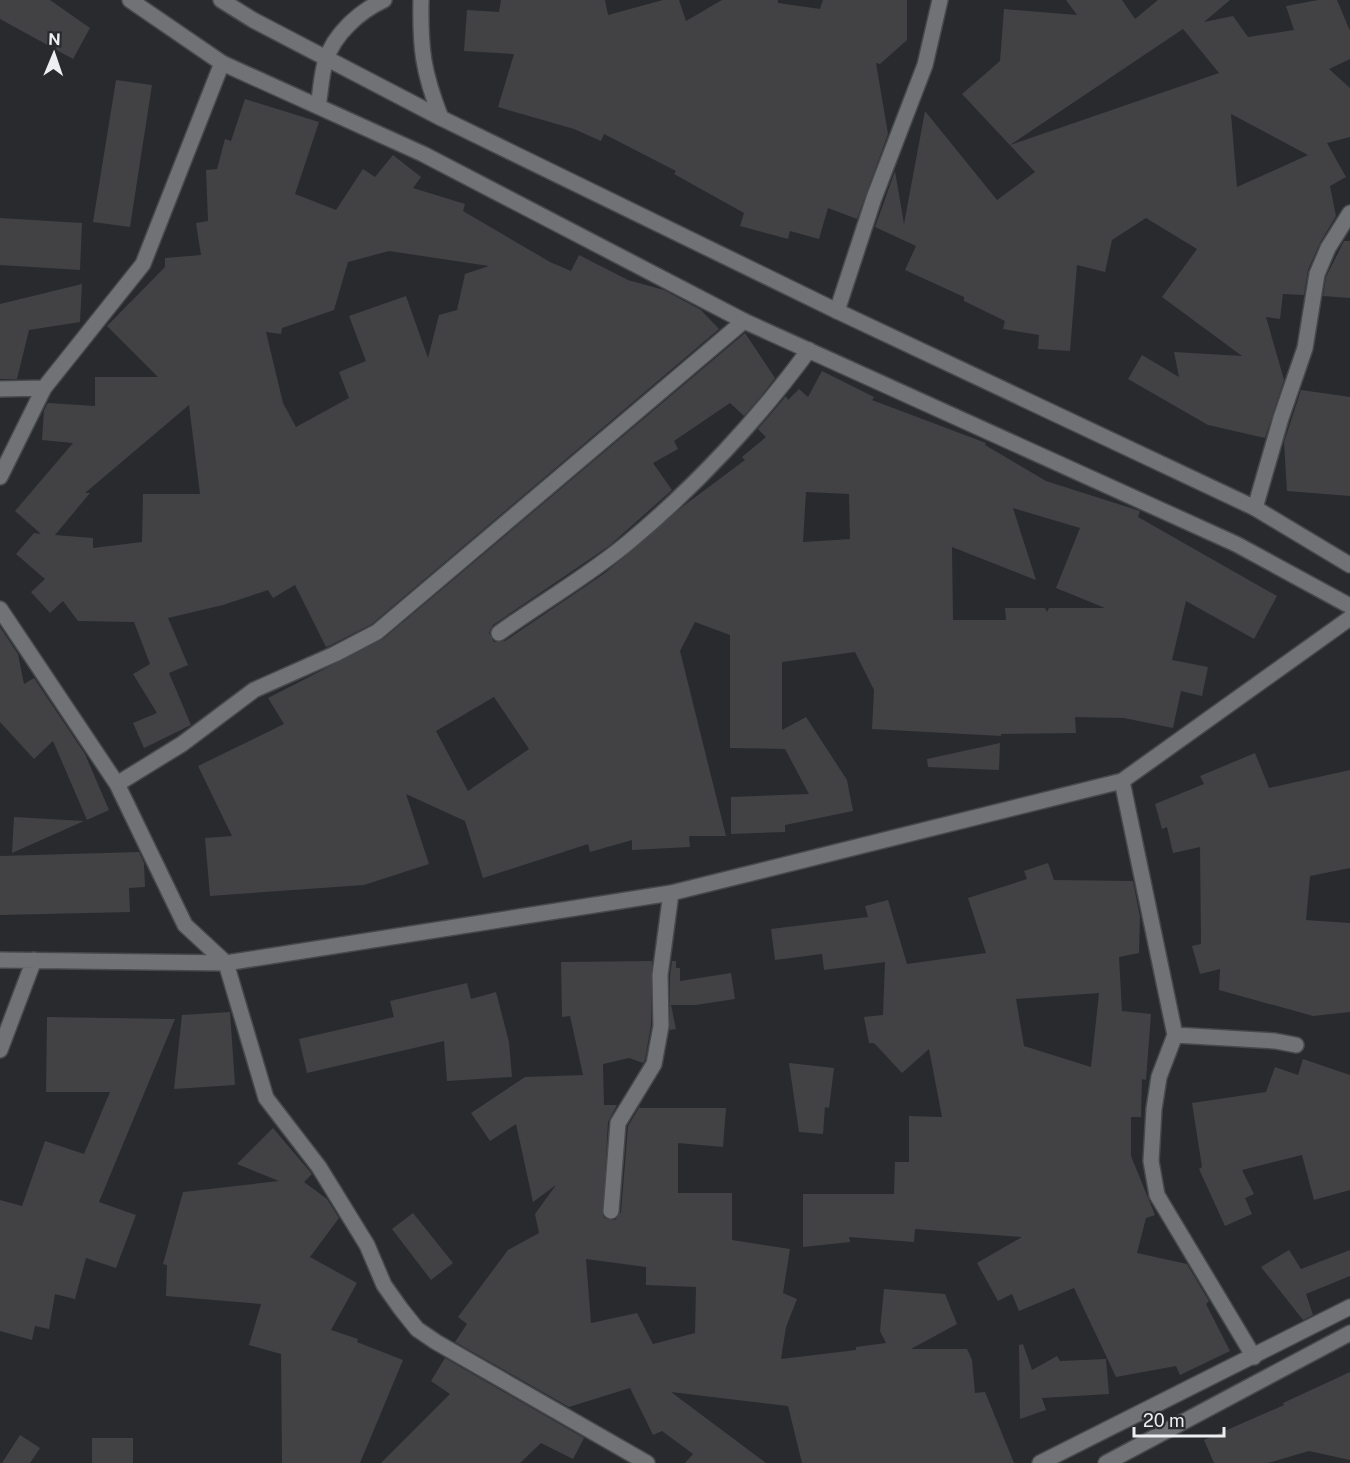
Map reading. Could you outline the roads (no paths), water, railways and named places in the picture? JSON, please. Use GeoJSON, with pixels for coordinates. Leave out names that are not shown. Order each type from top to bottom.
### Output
{"type":"FeatureCollection","features":[{"type":"Feature","properties":{"kind":"street"},"geometry":{"type":"LineString","coordinates":[[130,0],[222,63],[423,154],[744,321],[1236,544],[1350,606]]}},
{"type":"Feature","properties":{"kind":"street"},"geometry":{"type":"LineString","coordinates":[[221,0],[253,20],[441,118],[837,311],[1255,508],[1350,566]]}},
{"type":"Feature","properties":{"kind":"street"},"geometry":{"type":"LineString","coordinates":[[318,106],[326,58],[344,30],[368,7],[384,0]]}},
{"type":"Feature","properties":{"kind":"street"},"geometry":{"type":"LineString","coordinates":[[421,0],[420,36],[425,78],[441,118]]}},
{"type":"Feature","properties":{"kind":"street"},"geometry":{"type":"LineString","coordinates":[[837,311],[874,198],[926,64],[940,0]]}},
{"type":"Feature","properties":{"kind":"street"},"geometry":{"type":"LineString","coordinates":[[0,477],[44,388],[143,264],[222,63]]}},
{"type":"Feature","properties":{"kind":"street"},"geometry":{"type":"LineString","coordinates":[[1255,508],[1281,418],[1305,348],[1317,274],[1328,248],[1350,213]]}},
{"type":"Feature","properties":{"kind":"street"},"geometry":{"type":"LineString","coordinates":[[117,784],[182,744],[254,690],[335,654],[376,632],[744,321]]}},
{"type":"Feature","properties":{"kind":"street"},"geometry":{"type":"LineString","coordinates":[[499,633],[630,541],[710,465],[775,396],[809,350]]}},
{"type":"Feature","properties":{"kind":"street"},"geometry":{"type":"LineString","coordinates":[[0,388],[44,388]]}},
{"type":"Feature","properties":{"kind":"street"},"geometry":{"type":"LineString","coordinates":[[0,609],[117,784],[185,925],[226,963],[266,1098],[319,1167],[367,1245],[384,1285],[417,1329],[646,1463]]}},
{"type":"Feature","properties":{"kind":"street"},"geometry":{"type":"LineString","coordinates":[[0,960],[226,963],[671,893],[1122,781],[1350,618]]}},
{"type":"Feature","properties":{"kind":"street"},"geometry":{"type":"LineString","coordinates":[[1122,781],[1175,1035],[1159,1077],[1154,1109],[1150,1161],[1157,1196],[1254,1357]]}},
{"type":"Feature","properties":{"kind":"street"},"geometry":{"type":"LineString","coordinates":[[611,1211],[618,1123],[654,1064],[661,1026],[660,975],[671,893]]}},
{"type":"Feature","properties":{"kind":"street"},"geometry":{"type":"LineString","coordinates":[[0,1050],[34,960]]}},
{"type":"Feature","properties":{"kind":"street"},"geometry":{"type":"LineString","coordinates":[[1175,1035],[1275,1041],[1296,1045]]}},
{"type":"Feature","properties":{"kind":"street"},"geometry":{"type":"LineString","coordinates":[[1040,1463],[1350,1307]]}},
{"type":"Feature","properties":{"kind":"street"},"geometry":{"type":"LineString","coordinates":[[1106,1463],[1350,1333]]}}]}
